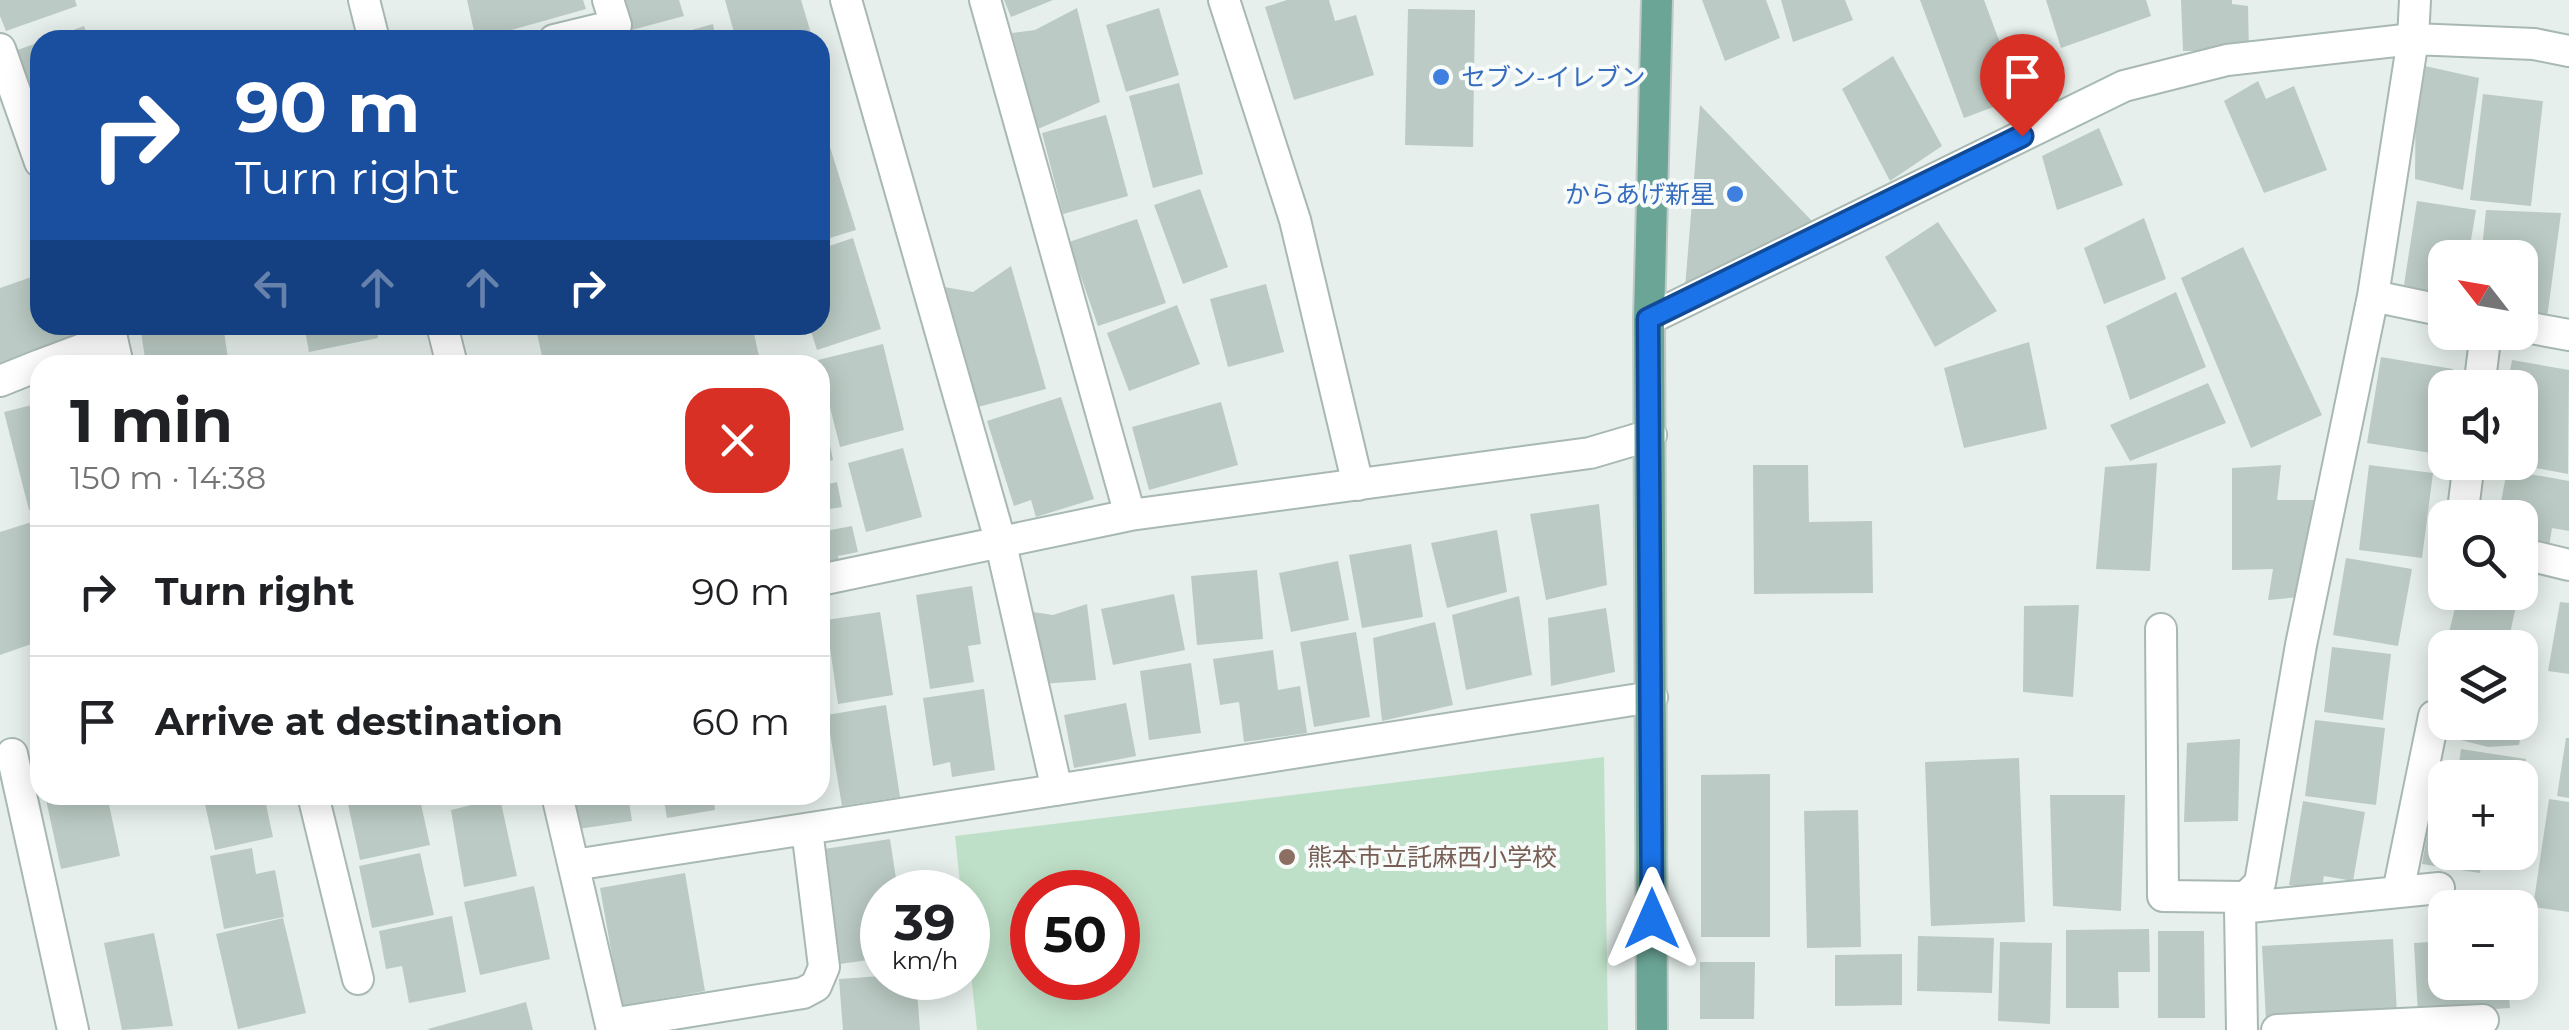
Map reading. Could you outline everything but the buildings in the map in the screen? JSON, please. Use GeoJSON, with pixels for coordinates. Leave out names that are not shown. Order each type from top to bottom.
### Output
{"type":"FeatureCollection","features":[{"type":"Feature","properties":{"kind":"main road"},"geometry":{"type":"LineString","coordinates":[[1652,1030],[1648,319],[1656,0]]}},
{"type":"Feature","properties":{"kind":"street"},"geometry":{"type":"LineString","coordinates":[[364,0],[372,30]]}},
{"type":"Feature","properties":{"kind":"street"},"geometry":{"type":"LineString","coordinates":[[595,30],[616,25],[608,0]]}},
{"type":"Feature","properties":{"kind":"street"},"geometry":{"type":"LineString","coordinates":[[846,0],[1000,540],[1056,790]]}},
{"type":"Feature","properties":{"kind":"street"},"geometry":{"type":"LineString","coordinates":[[985,0],[1130,515]]}},
{"type":"Feature","properties":{"kind":"street"},"geometry":{"type":"LineString","coordinates":[[1224,0],[1295,220],[1358,485]]}},
{"type":"Feature","properties":{"kind":"street"},"geometry":{"type":"LineString","coordinates":[[2242,1030],[2243,902],[2260,883],[2301,645],[2373,296],[2413,40],[2415,0]]}},
{"type":"Feature","properties":{"kind":"street"},"geometry":{"type":"LineString","coordinates":[[1648,319],[2124,86],[2227,60],[2413,40],[2534,44],[2569,51]]}},
{"type":"Feature","properties":{"kind":"street"},"geometry":{"type":"LineString","coordinates":[[0,50],[30,134]]}},
{"type":"Feature","properties":{"kind":"street"},"geometry":{"type":"LineString","coordinates":[[2373,296],[2428,307]]}},
{"type":"Feature","properties":{"kind":"street"},"geometry":{"type":"LineString","coordinates":[[2538,329],[2569,335]]}},
{"type":"Feature","properties":{"kind":"street"},"geometry":{"type":"LineString","coordinates":[[73,355],[113,343]]}},
{"type":"Feature","properties":{"kind":"street"},"geometry":{"type":"LineString","coordinates":[[0,380],[30,369]]}},
{"type":"Feature","properties":{"kind":"street"},"geometry":{"type":"LineString","coordinates":[[830,578],[1130,515],[1590,453],[1651,436]]}},
{"type":"Feature","properties":{"kind":"street"},"geometry":{"type":"LineString","coordinates":[[2538,557],[2569,565]]}},
{"type":"Feature","properties":{"kind":"street"},"geometry":{"type":"LineString","coordinates":[[2161,629],[2163,896],[2243,902],[2440,888]]}},
{"type":"Feature","properties":{"kind":"street"},"geometry":{"type":"LineString","coordinates":[[574,865],[1652,697]]}},
{"type":"Feature","properties":{"kind":"street"},"geometry":{"type":"LineString","coordinates":[[2398,892],[2429,740]]}},
{"type":"Feature","properties":{"kind":"street"},"geometry":{"type":"LineString","coordinates":[[17,753],[73,1030]]}},
{"type":"Feature","properties":{"kind":"street"},"geometry":{"type":"LineString","coordinates":[[315,805],[358,979]]}},
{"type":"Feature","properties":{"kind":"street"},"geometry":{"type":"LineString","coordinates":[[559,805],[612,1027],[803,993],[816,986],[824,967],[807,829]]}},
{"type":"Feature","properties":{"kind":"street"},"geometry":{"type":"LineString","coordinates":[[2277,1030],[2483,1020]]}},
{"type":"Feature","properties":{"kind":"green space","name":"熊本市立託麻西小学校"},"geometry":{"type":"Polygon","coordinates":[[[1604,757],[1608,1030],[977,1030],[974,1000],[990,1000],[990,870],[959,870],[955,836],[1604,757]]]}},
{"type":"Feature","properties":{"kind":"place","name":"セブン-イレブン"},"geometry":{"type":"Point","coordinates":[1441,77]}},
{"type":"Feature","properties":{"kind":"place","name":"からあげ新星"},"geometry":{"type":"Point","coordinates":[1735,194]}},
{"type":"Feature","properties":{"kind":"place","name":"熊本市立託麻西小学校"},"geometry":{"type":"Point","coordinates":[1287,857]}},
{"type":"Feature","properties":{"kind":"route"},"geometry":{"type":"LineString","coordinates":[[1652,919],[1648,319],[2022,136]]}}]}
